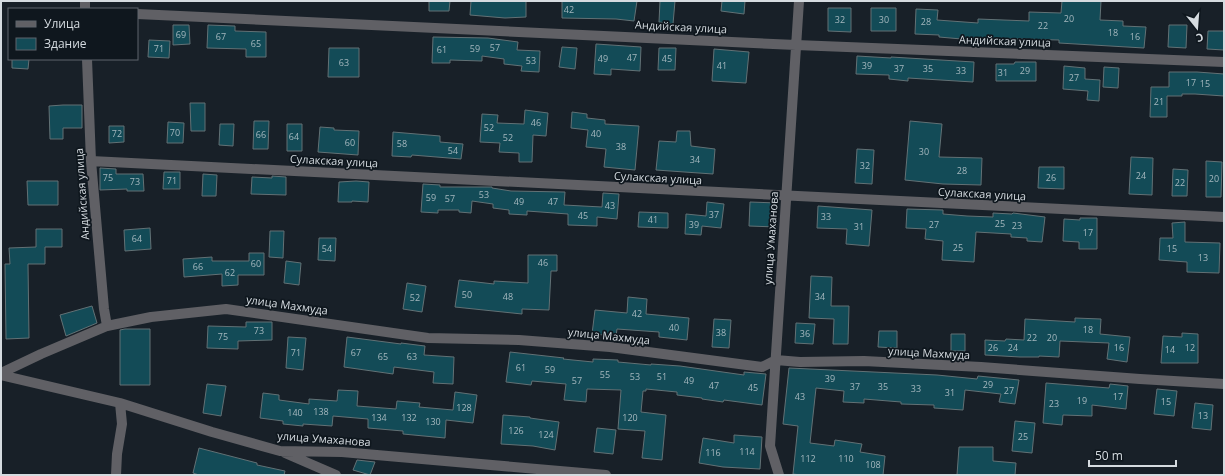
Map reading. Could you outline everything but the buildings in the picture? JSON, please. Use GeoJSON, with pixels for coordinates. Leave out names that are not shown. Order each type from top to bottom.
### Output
{"type":"FeatureCollection","features":[{"type":"Feature","properties":{"kind":"street","name":"улица Умаханова"},"geometry":{"type":"LineString","coordinates":[[779,475],[770,446],[799,1]]}},
{"type":"Feature","properties":{"kind":"street","name":"Андийская улица"},"geometry":{"type":"LineString","coordinates":[[138,14],[796,45],[1224,62]]}},
{"type":"Feature","properties":{"kind":"street","name":"Андийская улица"},"geometry":{"type":"LineString","coordinates":[[87,60],[91,161],[104,309],[107,326]]}},
{"type":"Feature","properties":{"kind":"street","name":"Сулакская улица"},"geometry":{"type":"LineString","coordinates":[[91,161],[1224,217]]}},
{"type":"Feature","properties":{"kind":"street","name":"улица Махмуда"},"geometry":{"type":"LineString","coordinates":[[1,374],[41,354],[107,326],[151,317],[226,309],[428,338],[518,340],[610,347],[762,367],[776,360],[800,362],[864,361],[981,367],[1224,384]]}},
{"type":"Feature","properties":{"kind":"street","name":"улица Умаханова"},"geometry":{"type":"LineString","coordinates":[[1,374],[120,403],[212,432],[280,450],[342,452],[606,475]]}},
{"type":"Feature","properties":{"kind":"street"},"geometry":{"type":"LineString","coordinates":[[116,475],[117,454],[122,424],[120,403]]}},
{"type":"Feature","properties":{"kind":"street"},"geometry":{"type":"LineString","coordinates":[[280,450],[336,475]]}}]}
